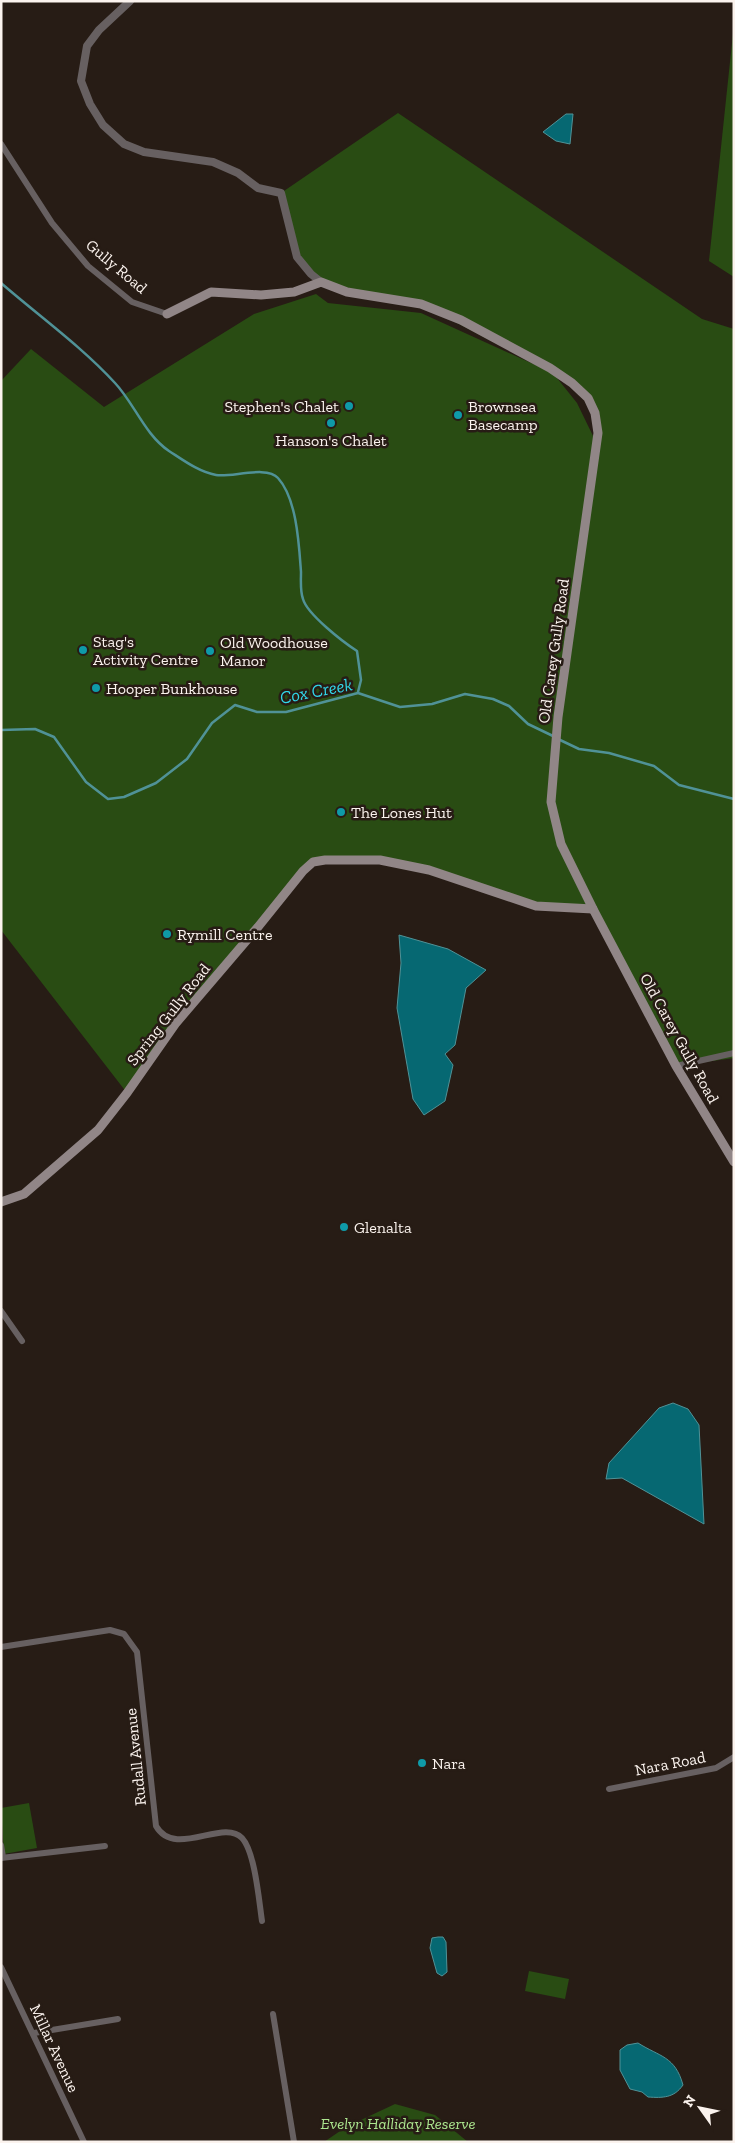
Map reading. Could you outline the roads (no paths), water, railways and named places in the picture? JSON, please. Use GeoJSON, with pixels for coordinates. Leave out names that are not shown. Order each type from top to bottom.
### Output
{"type":"FeatureCollection","features":[{"type":"Feature","properties":{"kind":"main road","name":"Gully Road"},"geometry":{"type":"LineString","coordinates":[[167,314],[211,292],[261,295],[294,292],[321,282]]}},
{"type":"Feature","properties":{"kind":"main road","name":"Old Carey Gully Road"},"geometry":{"type":"LineString","coordinates":[[321,282],[347,292],[421,304],[461,320],[550,368],[572,383],[588,398],[595,414],[598,433],[557,732],[551,802],[561,844],[593,909],[676,1066],[734,1162]]}},
{"type":"Feature","properties":{"kind":"main road","name":"Spring Gully Road"},"geometry":{"type":"LineString","coordinates":[[1,1202],[24,1194],[98,1130],[176,1024],[258,928],[303,871],[313,862],[325,860],[380,860],[429,870],[536,906],[593,909]]}},
{"type":"Feature","properties":{"kind":"street"},"geometry":{"type":"LineString","coordinates":[[130,1],[99,30],[87,46],[81,81],[90,104],[103,124],[124,144],[144,152],[213,162],[238,173],[258,188],[281,193],[297,257],[311,274],[321,282]]}},
{"type":"Feature","properties":{"kind":"street","name":"Gully Road"},"geometry":{"type":"LineString","coordinates":[[1,144],[52,223],[88,266],[132,302],[167,314]]}},
{"type":"Feature","properties":{"kind":"street"},"geometry":{"type":"LineString","coordinates":[[676,1066],[734,1053]]}},
{"type":"Feature","properties":{"kind":"street"},"geometry":{"type":"LineString","coordinates":[[1,1311],[22,1341]]}},
{"type":"Feature","properties":{"kind":"street","name":"Rudall Avenue"},"geometry":{"type":"LineString","coordinates":[[1,1647],[110,1630],[124,1634],[137,1652],[156,1826],[161,1834],[172,1840],[230,1832],[242,1838],[251,1857],[262,1921]]}},
{"type":"Feature","properties":{"kind":"street","name":"Nara Road"},"geometry":{"type":"LineString","coordinates":[[608,1789],[716,1768],[734,1757]]}},
{"type":"Feature","properties":{"kind":"street"},"geometry":{"type":"LineString","coordinates":[[1,1846],[2,1858],[105,1846]]}},
{"type":"Feature","properties":{"kind":"street","name":"Millar Avenue"},"geometry":{"type":"LineString","coordinates":[[1,1967],[34,2033],[84,2142]]}},
{"type":"Feature","properties":{"kind":"street"},"geometry":{"type":"LineString","coordinates":[[273,2014],[294,2142]]}},
{"type":"Feature","properties":{"kind":"street"},"geometry":{"type":"LineString","coordinates":[[34,2033],[118,2019]]}},
{"type":"Feature","properties":{"kind":"water"},"geometry":{"type":"Polygon","coordinates":[[[566,114],[573,114],[570,144],[556,141],[543,132],[566,114]]]}},
{"type":"Feature","properties":{"kind":"water"},"geometry":{"type":"Polygon","coordinates":[[[399,935],[448,949],[486,970],[466,988],[455,1045],[445,1054],[453,1065],[445,1101],[424,1115],[413,1099],[397,1008],[401,963],[399,935]]]}},
{"type":"Feature","properties":{"kind":"water"},"geometry":{"type":"Polygon","coordinates":[[[673,1403],[688,1409],[699,1425],[704,1524],[622,1478],[606,1479],[609,1463],[659,1408],[673,1403]]]}},
{"type":"Feature","properties":{"kind":"water"},"geometry":{"type":"Polygon","coordinates":[[[443,1937],[446,1942],[447,1972],[442,1976],[437,1973],[430,1948],[432,1938],[443,1937]]]}},
{"type":"Feature","properties":{"kind":"water"},"geometry":{"type":"Polygon","coordinates":[[[638,2043],[666,2058],[676,2068],[683,2085],[676,2093],[663,2097],[648,2097],[642,2092],[630,2089],[620,2070],[620,2050],[627,2045],[638,2043]]]}},
{"type":"Feature","properties":{"kind":"waterway"},"geometry":{"type":"LineString","coordinates":[[1,283],[102,369],[122,391],[146,428],[169,451],[191,465],[216,475],[266,472],[278,478],[289,498],[296,523],[303,599],[318,620],[357,651],[361,680],[358,692]]}},
{"type":"Feature","properties":{"kind":"waterway","name":"Cox Creek"},"geometry":{"type":"LineString","coordinates":[[1,730],[35,729],[54,737],[86,782],[108,799],[124,797],[156,783],[187,759],[212,723],[235,705],[257,712],[286,712],[358,693],[400,707],[432,704],[465,694],[493,699],[509,706],[528,724],[553,736]]}},
{"type":"Feature","properties":{"kind":"waterway","name":"Cox Creek"},"geometry":{"type":"LineString","coordinates":[[558,739],[579,749],[609,753],[654,766],[679,785],[734,799]]}},
{"type":"Feature","properties":{"kind":"place","name":"Stephen's Chalet"},"geometry":{"type":"Point","coordinates":[349,406]}},
{"type":"Feature","properties":{"kind":"place","name":"Brownsea Basecamp"},"geometry":{"type":"Point","coordinates":[458,415]}},
{"type":"Feature","properties":{"kind":"place","name":"Hanson's Chalet"},"geometry":{"type":"Point","coordinates":[331,423]}},
{"type":"Feature","properties":{"kind":"place","name":"Stag's Activity Centre"},"geometry":{"type":"Point","coordinates":[83,650]}},
{"type":"Feature","properties":{"kind":"place","name":"Old Woodhouse Manor"},"geometry":{"type":"Point","coordinates":[210,651]}},
{"type":"Feature","properties":{"kind":"place","name":"Hooper Bunkhouse"},"geometry":{"type":"Point","coordinates":[96,688]}},
{"type":"Feature","properties":{"kind":"place","name":"The Lones Hut"},"geometry":{"type":"Point","coordinates":[341,812]}},
{"type":"Feature","properties":{"kind":"place","name":"Rymill Centre"},"geometry":{"type":"Point","coordinates":[167,934]}},
{"type":"Feature","properties":{"kind":"place","name":"Glenalta"},"geometry":{"type":"Point","coordinates":[344,1227]}},
{"type":"Feature","properties":{"kind":"place","name":"Nara"},"geometry":{"type":"Point","coordinates":[422,1763]}},
{"type":"Feature","properties":{"kind":"park label","name":"Evelyn Halliday Reserve"},"geometry":{"type":"Point","coordinates":[398,2123]}}]}
